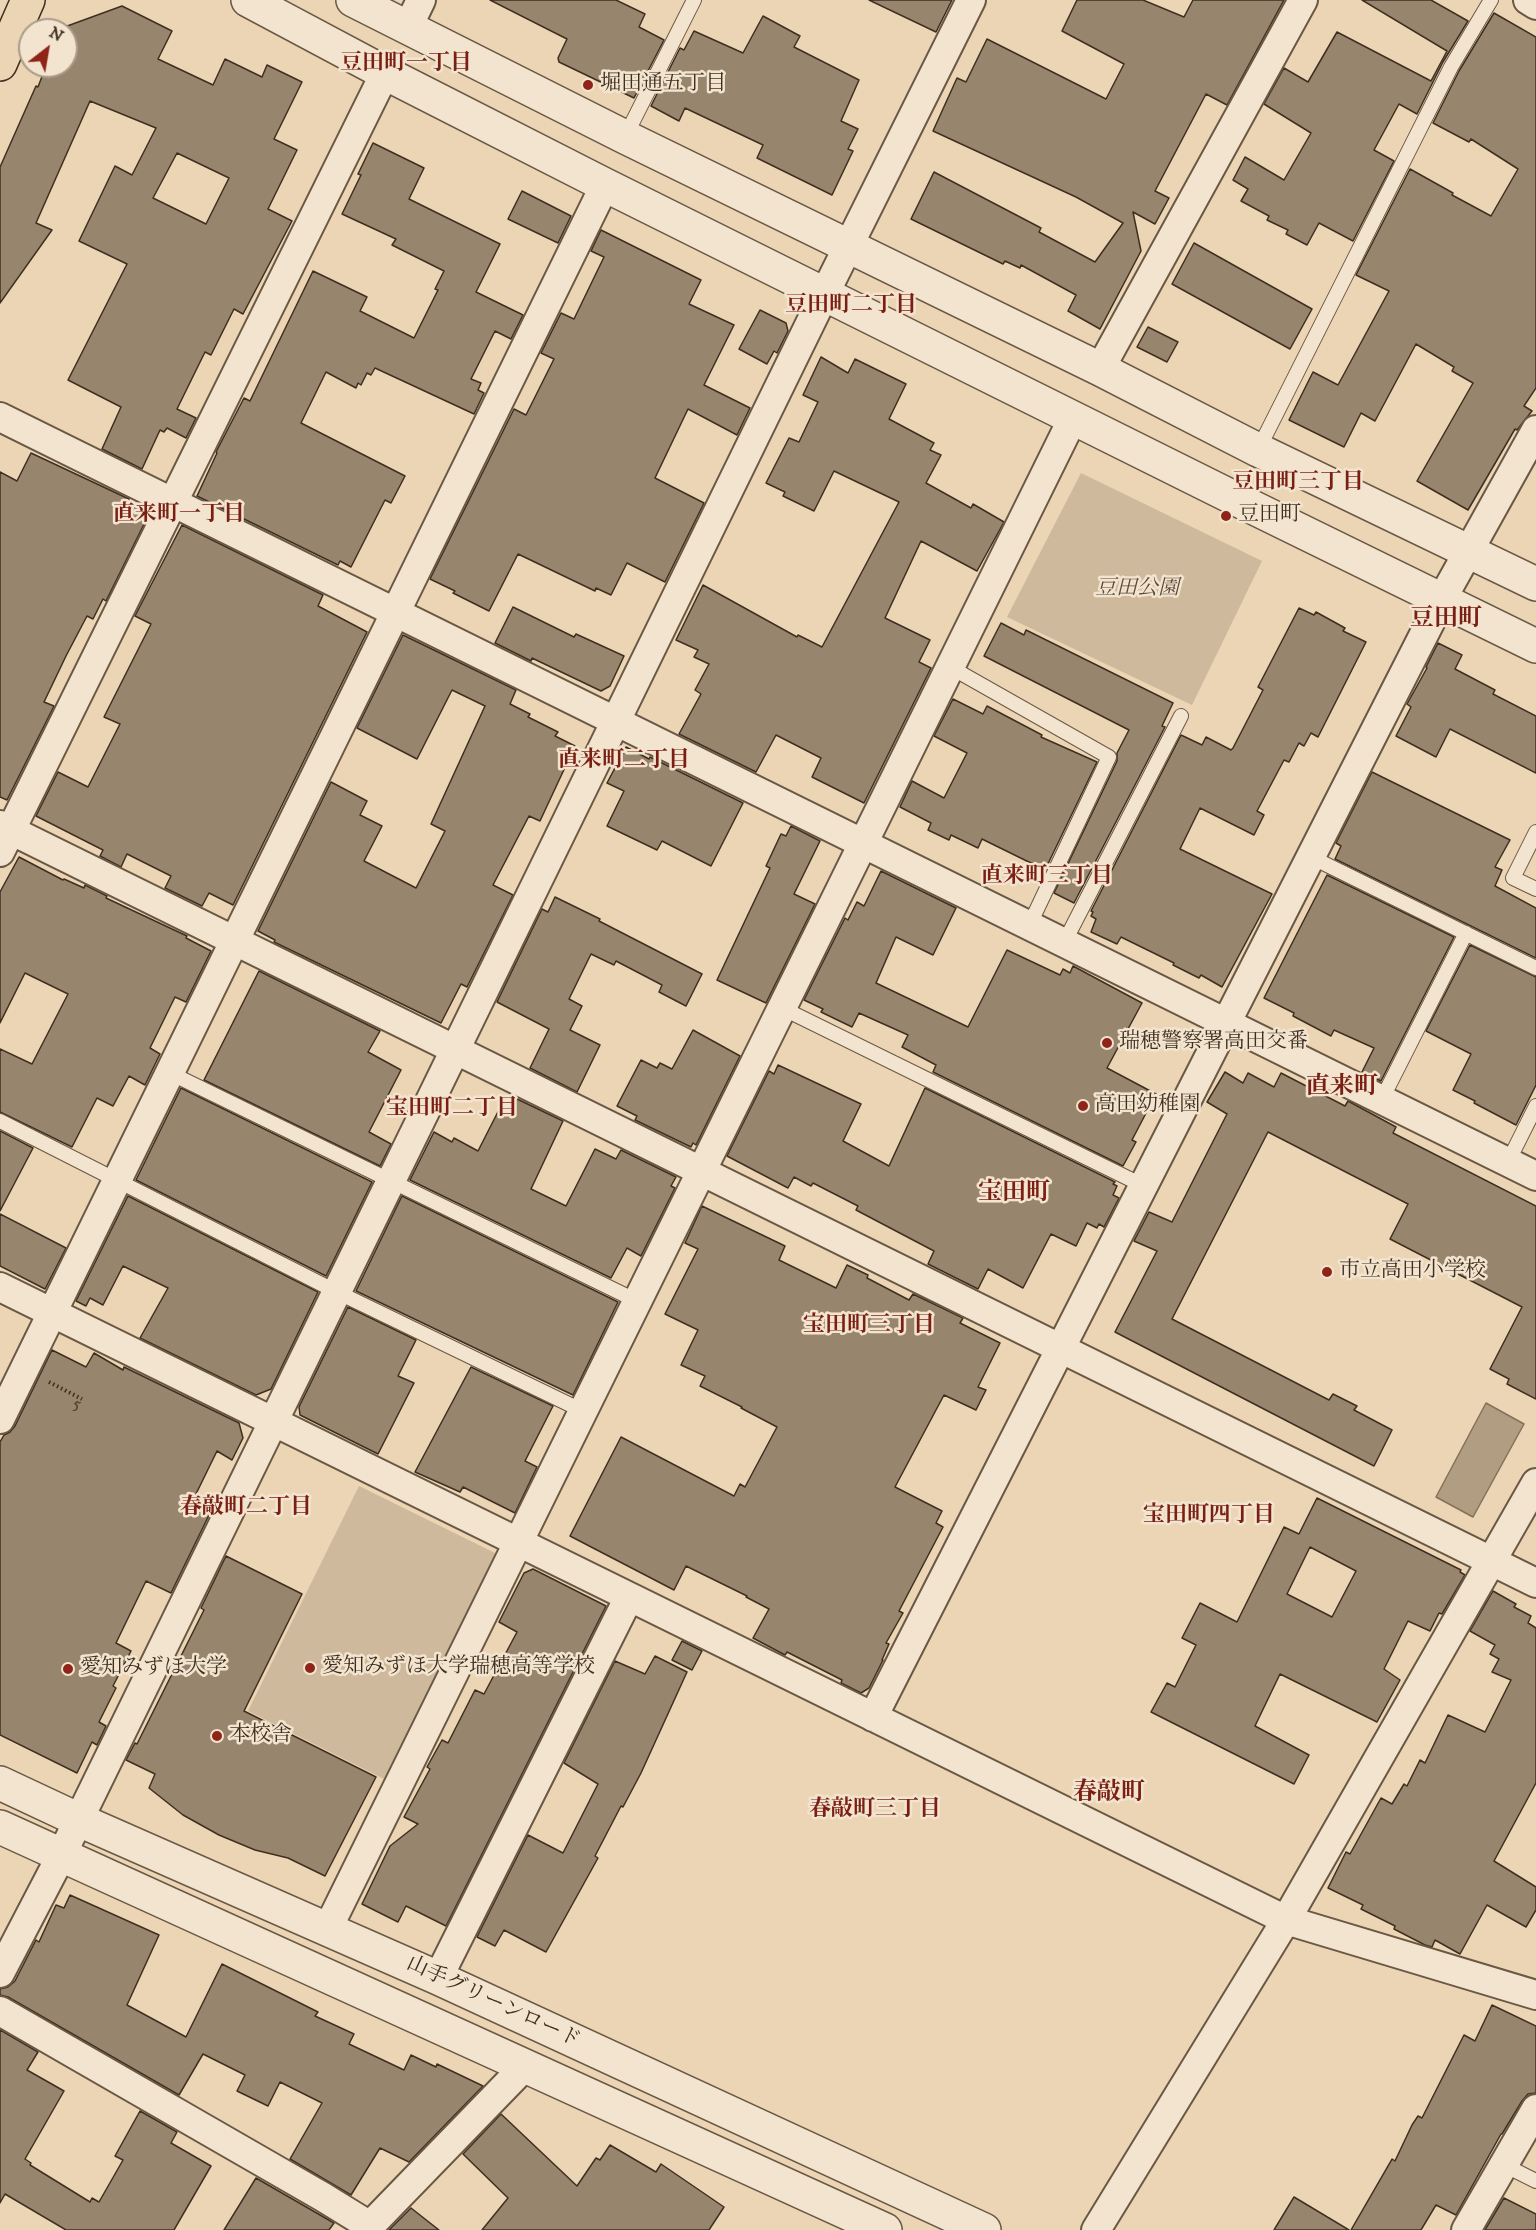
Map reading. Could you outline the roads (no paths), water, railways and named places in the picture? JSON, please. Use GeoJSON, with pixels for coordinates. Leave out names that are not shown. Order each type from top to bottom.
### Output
{"type":"FeatureCollection","features":[{"type":"Feature","properties":{"kind":"main road"},"geometry":{"type":"LineString","coordinates":[[0,64],[28,0]]}},
{"type":"Feature","properties":{"kind":"street"},"geometry":{"type":"LineString","coordinates":[[248,0],[385,73],[605,184],[1536,646]]}},
{"type":"Feature","properties":{"kind":"street"},"geometry":{"type":"LineString","coordinates":[[353,0],[414,14],[625,137],[850,245],[1258,450],[1536,584]]}},
{"type":"Feature","properties":{"kind":"street"},"geometry":{"type":"LineString","coordinates":[[0,1973],[79,1820],[825,293],[971,0]]}},
{"type":"Feature","properties":{"kind":"street"},"geometry":{"type":"LineString","coordinates":[[1100,369],[1303,0]]}},
{"type":"Feature","properties":{"kind":"street"},"geometry":{"type":"LineString","coordinates":[[1528,0],[1536,5]]}},
{"type":"Feature","properties":{"kind":"street"},"geometry":{"type":"LineString","coordinates":[[385,73],[173,502],[4,836],[234,941],[1536,1583]]}},
{"type":"Feature","properties":{"kind":"street"},"geometry":{"type":"LineString","coordinates":[[0,1419],[605,184]]}},
{"type":"Feature","properties":{"kind":"street"},"geometry":{"type":"LineString","coordinates":[[0,417],[1536,1176]]}},
{"type":"Feature","properties":{"kind":"street"},"geometry":{"type":"LineString","coordinates":[[328,1928],[1073,418]]}},
{"type":"Feature","properties":{"kind":"street"},"geometry":{"type":"LineString","coordinates":[[873,1717],[1467,550],[1536,430]]}},
{"type":"Feature","properties":{"kind":"street"},"geometry":{"type":"LineString","coordinates":[[0,1287],[1286,1920],[1536,1995]]}},
{"type":"Feature","properties":{"kind":"street"},"geometry":{"type":"LineString","coordinates":[[1096,2230],[1286,1920],[1536,1483]]}},
{"type":"Feature","properties":{"kind":"street"},"geometry":{"type":"LineString","coordinates":[[438,1977],[629,1597]]}},
{"type":"Feature","properties":{"kind":"street","name":"山手グリーンロード"},"geometry":{"type":"LineString","coordinates":[[0,1783],[79,1820],[438,1977],[984,2230]]}},
{"type":"Feature","properties":{"kind":"street","name":"山手グリーンロード"},"geometry":{"type":"LineString","coordinates":[[0,1827],[885,2230]]}},
{"type":"Feature","properties":{"kind":"street"},"geometry":{"type":"LineString","coordinates":[[0,2012],[303,2185],[368,2228],[525,2066]]}},
{"type":"Feature","properties":{"kind":"street"},"geometry":{"type":"LineString","coordinates":[[1466,2230],[1536,2109]]}},
{"type":"Feature","properties":{"kind":"lane"},"geometry":{"type":"LineString","coordinates":[[625,137],[694,0]]}},
{"type":"Feature","properties":{"kind":"lane"},"geometry":{"type":"LineString","coordinates":[[1258,450],[1450,67],[1491,0]]}},
{"type":"Feature","properties":{"kind":"lane"},"geometry":{"type":"LineString","coordinates":[[950,667],[1108,757],[1029,926]]}},
{"type":"Feature","properties":{"kind":"lane"},"geometry":{"type":"LineString","coordinates":[[1064,943],[1181,716]]}},
{"type":"Feature","properties":{"kind":"lane"},"geometry":{"type":"LineString","coordinates":[[1536,832],[1513,878],[1536,889]]}},
{"type":"Feature","properties":{"kind":"lane"},"geometry":{"type":"LineString","coordinates":[[1311,857],[1536,968]]}},
{"type":"Feature","properties":{"kind":"lane"},"geometry":{"type":"LineString","coordinates":[[1382,1099],[1466,933]]}},
{"type":"Feature","properties":{"kind":"lane"},"geometry":{"type":"LineString","coordinates":[[782,1008],[1144,1186]]}},
{"type":"Feature","properties":{"kind":"lane"},"geometry":{"type":"LineString","coordinates":[[170,1073],[637,1301]]}},
{"type":"Feature","properties":{"kind":"lane"},"geometry":{"type":"LineString","coordinates":[[1508,1162],[1536,1106]]}},
{"type":"Feature","properties":{"kind":"lane"},"geometry":{"type":"LineString","coordinates":[[0,1121],[337,1292],[583,1411]]}},
{"type":"Feature","properties":{"kind":"lane"},"geometry":{"type":"LineString","coordinates":[[1504,2165],[1536,2181]]}},
{"type":"Feature","properties":{"kind":"place","name":"堀田通五丁目"},"geometry":{"type":"Point","coordinates":[588,85]}},
{"type":"Feature","properties":{"kind":"place","name":"豆田町"},"geometry":{"type":"Point","coordinates":[1226,516]}},
{"type":"Feature","properties":{"kind":"place","name":"瑞穂警察署高田交番"},"geometry":{"type":"Point","coordinates":[1107,1043]}},
{"type":"Feature","properties":{"kind":"place","name":"高田幼稚園"},"geometry":{"type":"Point","coordinates":[1083,1106]}},
{"type":"Feature","properties":{"kind":"place","name":"市立高田小学校"},"geometry":{"type":"Point","coordinates":[1327,1272]}},
{"type":"Feature","properties":{"kind":"place","name":"愛知みずほ大学瑞穂高等学校"},"geometry":{"type":"Point","coordinates":[310,1668]}},
{"type":"Feature","properties":{"kind":"place","name":"愛知みずほ大学"},"geometry":{"type":"Point","coordinates":[68,1669]}},
{"type":"Feature","properties":{"kind":"place","name":"本校舎"},"geometry":{"type":"Point","coordinates":[217,1736]}},
{"type":"Feature","properties":{"kind":"district","name":"豆田町一丁目"},"geometry":{"type":"Point","coordinates":[406,64]}},
{"type":"Feature","properties":{"kind":"district","name":"豆田町二丁目"},"geometry":{"type":"Point","coordinates":[851,306]}},
{"type":"Feature","properties":{"kind":"district","name":"豆田町三丁目"},"geometry":{"type":"Point","coordinates":[1298,483]}},
{"type":"Feature","properties":{"kind":"district","name":"直来町一丁目"},"geometry":{"type":"Point","coordinates":[179,515]}},
{"type":"Feature","properties":{"kind":"district","name":"豆田町"},"geometry":{"type":"Point","coordinates":[1446,620]}},
{"type":"Feature","properties":{"kind":"district","name":"直来町二丁目"},"geometry":{"type":"Point","coordinates":[624,761]}},
{"type":"Feature","properties":{"kind":"district","name":"直来町三丁目"},"geometry":{"type":"Point","coordinates":[1047,877]}},
{"type":"Feature","properties":{"kind":"district","name":"直来町"},"geometry":{"type":"Point","coordinates":[1342,1088]}},
{"type":"Feature","properties":{"kind":"district","name":"宝田町二丁目"},"geometry":{"type":"Point","coordinates":[452,1109]}},
{"type":"Feature","properties":{"kind":"district","name":"宝田町"},"geometry":{"type":"Point","coordinates":[1014,1194]}},
{"type":"Feature","properties":{"kind":"district","name":"宝田町三丁目"},"geometry":{"type":"Point","coordinates":[869,1326]}},
{"type":"Feature","properties":{"kind":"district","name":"春敲町二丁目"},"geometry":{"type":"Point","coordinates":[246,1508]}},
{"type":"Feature","properties":{"kind":"district","name":"宝田町四丁目"},"geometry":{"type":"Point","coordinates":[1209,1516]}},
{"type":"Feature","properties":{"kind":"district","name":"春敲町"},"geometry":{"type":"Point","coordinates":[1109,1794]}},
{"type":"Feature","properties":{"kind":"district","name":"春敲町三丁目"},"geometry":{"type":"Point","coordinates":[875,1810]}},
{"type":"Feature","properties":{"kind":"park label","name":"豆田公園"},"geometry":{"type":"Point","coordinates":[1137,590]}}]}
